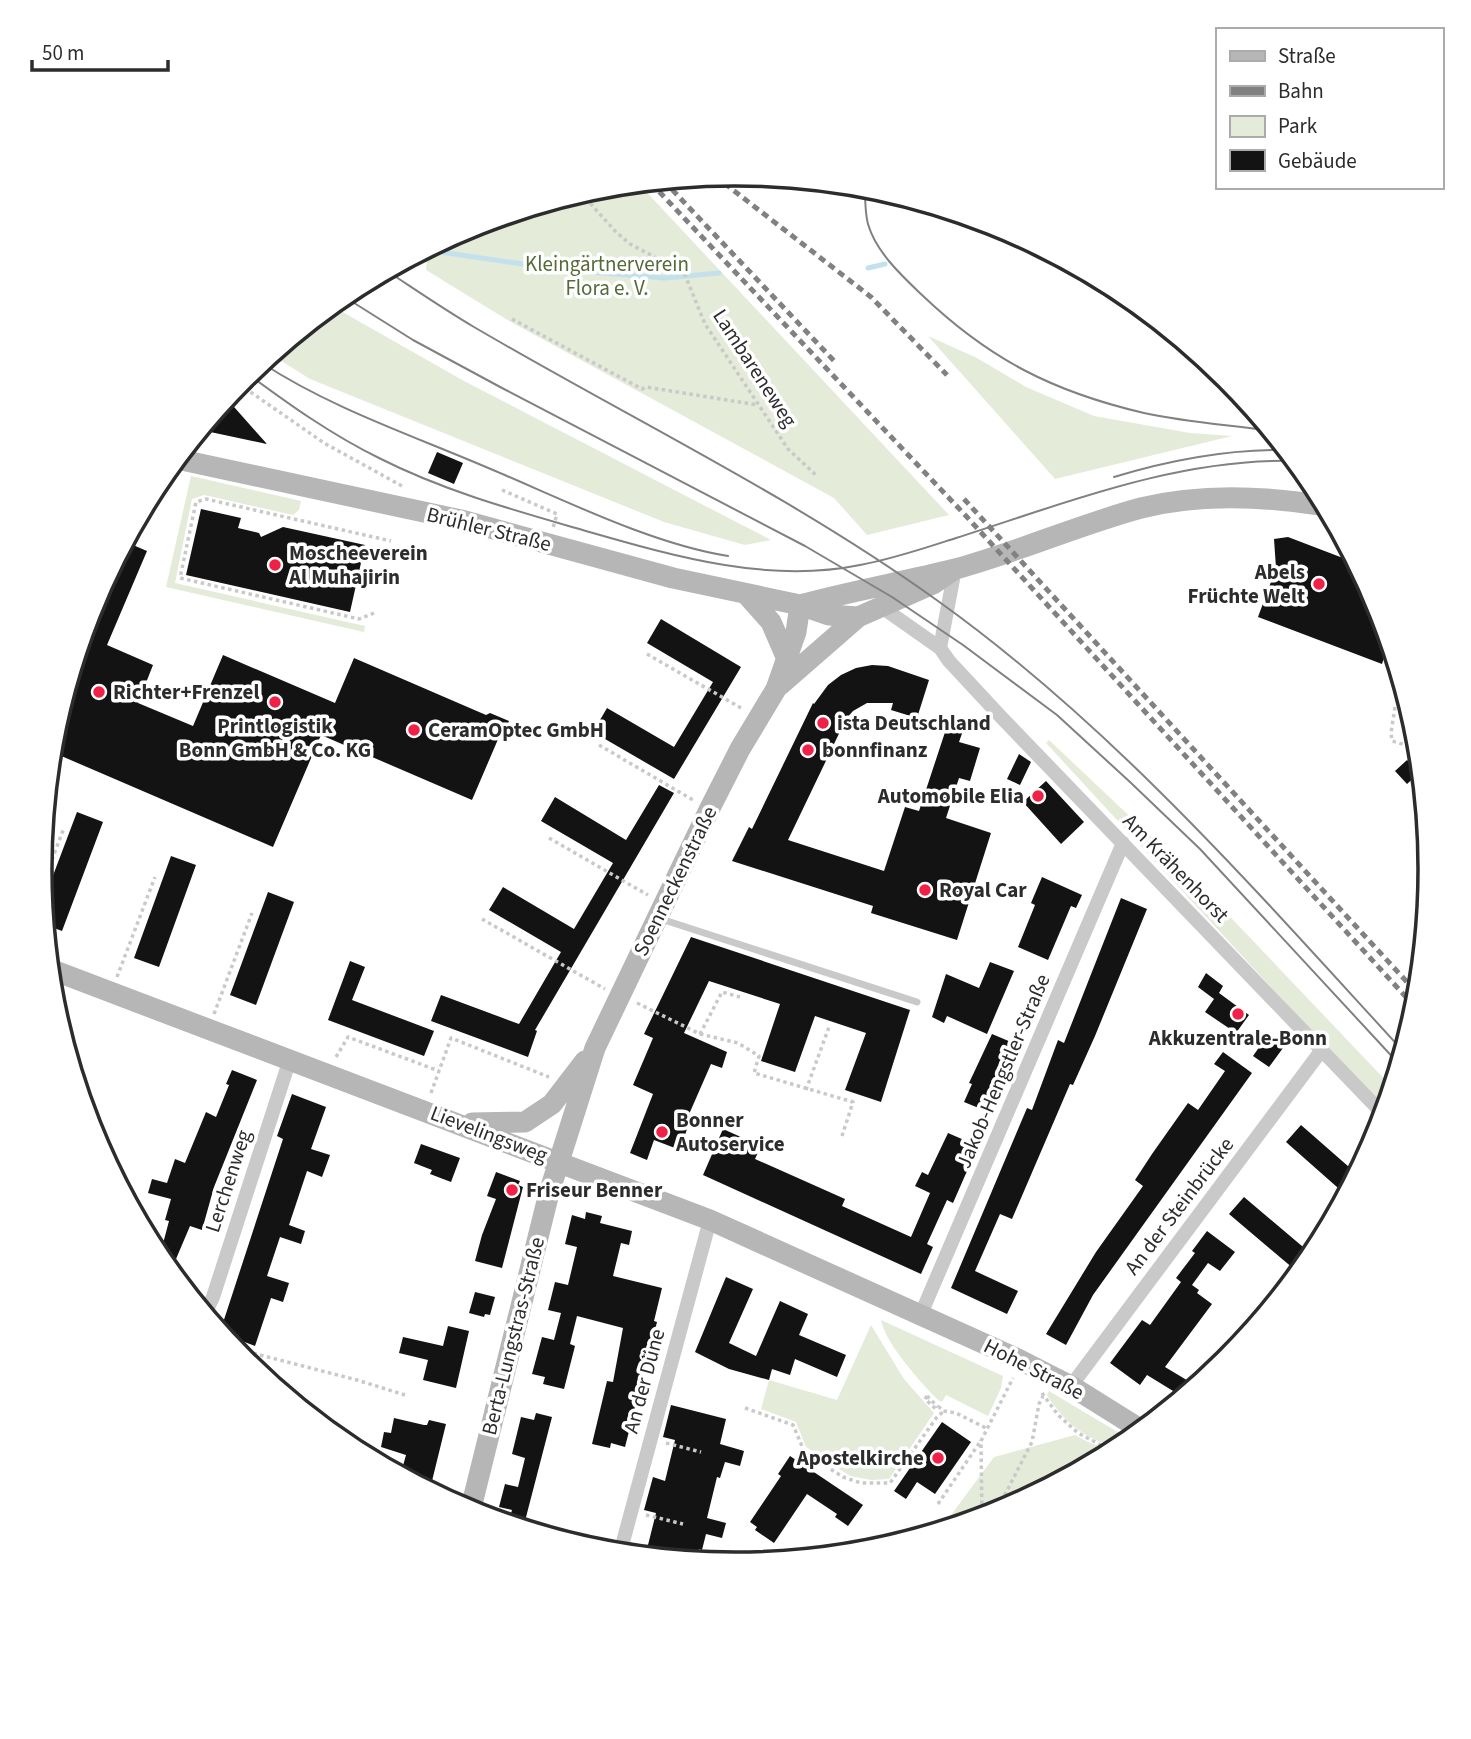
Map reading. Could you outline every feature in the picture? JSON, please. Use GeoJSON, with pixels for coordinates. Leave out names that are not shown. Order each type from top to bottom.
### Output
{"type":"FeatureCollection","features":[{"type":"Feature","properties":{"kind":"street","name":"Brühler Straße"},"geometry":{"type":"LineString","coordinates":[[189,461],[461,520],[673,578],[800,605],[829,615],[858,617]]}},
{"type":"Feature","properties":{"kind":"street"},"geometry":{"type":"LineString","coordinates":[[800,605],[955,569],[1144,507],[1220,498],[1312,504]]}},
{"type":"Feature","properties":{"kind":"street"},"geometry":{"type":"LineString","coordinates":[[776,689],[858,617],[933,584],[955,569]]}},
{"type":"Feature","properties":{"kind":"street"},"geometry":{"type":"LineString","coordinates":[[940,648],[955,569]]}},
{"type":"Feature","properties":{"kind":"street"},"geometry":{"type":"LineString","coordinates":[[747,595],[771,622],[787,659]]}},
{"type":"Feature","properties":{"kind":"street","name":"Soenneckenstraße"},"geometry":{"type":"LineString","coordinates":[[559,1161],[595,1048],[709,810],[776,689],[796,632],[800,605]]}},
{"type":"Feature","properties":{"kind":"street","name":"Am Krähenhorst"},"geometry":{"type":"LineString","coordinates":[[883,608],[940,648],[993,708],[1376,1107]]}},
{"type":"Feature","properties":{"kind":"street","name":"Jakob-Hengstler-Straße"},"geometry":{"type":"LineString","coordinates":[[921,1314],[1123,844]]}},
{"type":"Feature","properties":{"kind":"street","name":"Lievelingsweg"},"geometry":{"type":"LineString","coordinates":[[61,973],[710,1220],[921,1314]]}},
{"type":"Feature","properties":{"kind":"street"},"geometry":{"type":"LineString","coordinates":[[458,1123],[525,1122],[552,1104],[595,1048]]}},
{"type":"Feature","properties":{"kind":"street","name":"An der Steinbrücke"},"geometry":{"type":"LineString","coordinates":[[1071,1386],[1321,1051]]}},
{"type":"Feature","properties":{"kind":"street","name":"Lerchenweg"},"geometry":{"type":"LineString","coordinates":[[210,1304],[290,1059]]}},
{"type":"Feature","properties":{"kind":"street","name":"Berta-Lungstras-Straße"},"geometry":{"type":"LineString","coordinates":[[473,1500],[559,1161]]}},
{"type":"Feature","properties":{"kind":"street","name":"An der Düne"},"geometry":{"type":"LineString","coordinates":[[623,1543],[710,1220]]}},
{"type":"Feature","properties":{"kind":"street","name":"Hohe Straße"},"geometry":{"type":"LineString","coordinates":[[921,1314],[1071,1386],[1133,1424]]}},
{"type":"Feature","properties":{"kind":"lane"},"geometry":{"type":"LineString","coordinates":[[661,911],[917,1002]]}},
{"type":"Feature","properties":{"kind":"path","name":"Lambareneweg"},"geometry":{"type":"LineString","coordinates":[[590,203],[630,244],[685,275],[705,324],[758,405],[788,449],[817,476]]}},
{"type":"Feature","properties":{"kind":"path"},"geometry":{"type":"LineString","coordinates":[[512,319],[642,389],[646,387],[758,405]]}},
{"type":"Feature","properties":{"kind":"path"},"geometry":{"type":"LineString","coordinates":[[249,391],[324,443],[409,491]]}},
{"type":"Feature","properties":{"kind":"path"},"geometry":{"type":"LineString","coordinates":[[502,490],[557,514],[552,532]]}},
{"type":"Feature","properties":{"kind":"path"},"geometry":{"type":"LineString","coordinates":[[374,612],[359,619],[180,578],[197,502],[206,499],[391,541]]}},
{"type":"Feature","properties":{"kind":"path"},"geometry":{"type":"LineString","coordinates":[[300,520],[303,511]]}},
{"type":"Feature","properties":{"kind":"path"},"geometry":{"type":"LineString","coordinates":[[647,654],[758,718]]}},
{"type":"Feature","properties":{"kind":"path"},"geometry":{"type":"LineString","coordinates":[[1395,707],[1392,741],[1407,745]]}},
{"type":"Feature","properties":{"kind":"path"},"geometry":{"type":"LineString","coordinates":[[599,745],[709,810]]}},
{"type":"Feature","properties":{"kind":"path"},"geometry":{"type":"LineString","coordinates":[[53,858],[64,828]]}},
{"type":"Feature","properties":{"kind":"path"},"geometry":{"type":"LineString","coordinates":[[550,838],[661,911]]}},
{"type":"Feature","properties":{"kind":"path"},"geometry":{"type":"LineString","coordinates":[[111,992],[155,877]]}},
{"type":"Feature","properties":{"kind":"path"},"geometry":{"type":"LineString","coordinates":[[208,1029],[252,914]]}},
{"type":"Feature","properties":{"kind":"path"},"geometry":{"type":"LineString","coordinates":[[482,919],[619,995],[700,1034],[738,1044],[759,1056],[754,1073],[852,1102],[842,1136]]}},
{"type":"Feature","properties":{"kind":"path"},"geometry":{"type":"LineString","coordinates":[[700,1034],[722,992],[740,997]]}},
{"type":"Feature","properties":{"kind":"path"},"geometry":{"type":"LineString","coordinates":[[806,1090],[829,1027]]}},
{"type":"Feature","properties":{"kind":"path"},"geometry":{"type":"LineString","coordinates":[[327,1073],[348,1037],[439,1071]]}},
{"type":"Feature","properties":{"kind":"path"},"geometry":{"type":"LineString","coordinates":[[425,1110],[451,1038],[568,1084]]}},
{"type":"Feature","properties":{"kind":"path"},"geometry":{"type":"LineString","coordinates":[[255,1354],[405,1395]]}},
{"type":"Feature","properties":{"kind":"path"},"geometry":{"type":"LineString","coordinates":[[938,1504],[981,1441],[1014,1376]]}},
{"type":"Feature","properties":{"kind":"path"},"geometry":{"type":"LineString","coordinates":[[1042,1387],[1043,1396],[1058,1415],[1078,1433],[1103,1445]]}},
{"type":"Feature","properties":{"kind":"path"},"geometry":{"type":"LineString","coordinates":[[1003,1498],[1032,1442],[1043,1396]]}},
{"type":"Feature","properties":{"kind":"path"},"geometry":{"type":"LineString","coordinates":[[939,1407],[986,1428]]}},
{"type":"Feature","properties":{"kind":"path"},"geometry":{"type":"LineString","coordinates":[[745,1408],[793,1425],[805,1453],[843,1477],[880,1485],[890,1483],[944,1411]]}},
{"type":"Feature","properties":{"kind":"path"},"geometry":{"type":"LineString","coordinates":[[650,1439],[701,1452]]}},
{"type":"Feature","properties":{"kind":"path"},"geometry":{"type":"LineString","coordinates":[[981,1441],[982,1506]]}},
{"type":"Feature","properties":{"kind":"path"},"geometry":{"type":"LineString","coordinates":[[631,1511],[683,1524]]}},
{"type":"Feature","properties":{"kind":"green space","name":"Kleingärtnerverein Flora e. V."},"geometry":{"type":"Polygon","coordinates":[[[646,192],[949,515],[867,535],[834,498],[511,322],[426,270],[427,260],[433,257],[516,223],[559,210],[646,192]]]}},
{"type":"Feature","properties":{"kind":"green space"},"geometry":{"type":"Polygon","coordinates":[[[342,312],[464,381],[771,540],[745,545],[664,522],[310,379],[280,360],[342,312]]]}},
{"type":"Feature","properties":{"kind":"green space"},"geometry":{"type":"Polygon","coordinates":[[[928,336],[977,358],[1026,387],[1094,416],[1190,433],[1232,436],[1055,479],[928,336]]]}},
{"type":"Feature","properties":{"kind":"green space"},"geometry":{"type":"Polygon","coordinates":[[[191,476],[301,501],[299,510],[293,515],[204,495],[192,499],[175,583],[365,626],[364,632],[166,587],[191,476]]]}},
{"type":"Feature","properties":{"kind":"green space"},"geometry":{"type":"Polygon","coordinates":[[[1049,740],[1177,861],[1385,1080],[1377,1103],[1046,743],[1049,740]]]}},
{"type":"Feature","properties":{"kind":"green space"},"geometry":{"type":"Polygon","coordinates":[[[881,1320],[1003,1376],[1001,1388],[988,1416],[946,1395],[942,1402],[938,1400],[896,1351],[881,1320]]]}},
{"type":"Feature","properties":{"kind":"green space"},"geometry":{"type":"Polygon","coordinates":[[[871,1325],[904,1379],[934,1413],[889,1479],[871,1480],[850,1476],[806,1447],[796,1422],[761,1409],[769,1380],[837,1400],[871,1325]]]}},
{"type":"Feature","properties":{"kind":"green space"},"geometry":{"type":"Polygon","coordinates":[[[1049,1391],[1120,1433],[1105,1443],[1088,1436],[1061,1414],[1047,1395],[1049,1391]]]}},
{"type":"Feature","properties":{"kind":"green space"},"geometry":{"type":"Polygon","coordinates":[[[1075,1435],[1100,1446],[1038,1482],[997,1501],[949,1518],[994,1457],[1075,1435]]]}},
{"type":"Feature","properties":{"kind":"building"},"geometry":{"type":"Polygon","coordinates":[[[234,407],[267,444],[211,432],[234,407]]]}},
{"type":"Feature","properties":{"kind":"building"},"geometry":{"type":"Polygon","coordinates":[[[437,452],[463,463],[454,484],[428,473],[437,452]]]}},
{"type":"Feature","properties":{"kind":"building","name":"Moscheeverein Al Muhajirin"},"geometry":{"type":"Polygon","coordinates":[[[201,509],[241,518],[238,528],[259,533],[261,537],[283,527],[365,545],[350,612],[186,575],[201,509]]]}},
{"type":"Feature","properties":{"kind":"building","name":"Abels Früchte Welt"},"geometry":{"type":"Polygon","coordinates":[[[1288,537],[1343,558],[1367,608],[1384,657],[1382,664],[1258,617],[1276,568],[1274,539],[1288,537]]]}},
{"type":"Feature","properties":{"kind":"building"},"geometry":{"type":"Polygon","coordinates":[[[134,546],[147,551],[107,645],[153,665],[138,703],[193,726],[223,655],[335,703],[354,658],[486,715],[490,713],[509,721],[502,738],[499,737],[472,800],[321,735],[273,847],[62,756],[76,693],[89,650],[104,608],[134,546]]]}},
{"type":"Feature","properties":{"kind":"building"},"geometry":{"type":"Polygon","coordinates":[[[661,619],[741,667],[674,779],[593,732],[607,708],[674,747],[713,682],[647,643],[661,619]]]}},
{"type":"Feature","properties":{"kind":"building"},"geometry":{"type":"Polygon","coordinates":[[[872,665],[888,666],[929,680],[917,718],[891,710],[893,703],[867,703],[853,711],[846,719],[788,840],[884,871],[905,807],[919,811],[950,717],[966,722],[959,742],[980,748],[970,781],[959,778],[946,818],[991,833],[957,940],[871,913],[873,906],[732,861],[749,827],[752,829],[813,703],[828,685],[841,675],[872,665]]]}},
{"type":"Feature","properties":{"kind":"building"},"geometry":{"type":"Polygon","coordinates":[[[1019,754],[1031,762],[1020,785],[1007,779],[1019,754]]]}},
{"type":"Feature","properties":{"kind":"building"},"geometry":{"type":"Polygon","coordinates":[[[1407,760],[1413,779],[1407,784],[1395,771],[1407,760]]]}},
{"type":"Feature","properties":{"kind":"building"},"geometry":{"type":"Polygon","coordinates":[[[1046,781],[1084,822],[1061,844],[1023,802],[1046,781]]]}},
{"type":"Feature","properties":{"kind":"building"},"geometry":{"type":"Polygon","coordinates":[[[659,785],[674,793],[535,1030],[537,1031],[528,1057],[431,1021],[441,995],[519,1024],[561,952],[489,910],[503,887],[574,929],[613,863],[541,821],[555,797],[626,840],[659,785]]]}},
{"type":"Feature","properties":{"kind":"building"},"geometry":{"type":"Polygon","coordinates":[[[77,812],[103,822],[62,931],[55,928],[52,877],[77,812]]]}},
{"type":"Feature","properties":{"kind":"building"},"geometry":{"type":"Polygon","coordinates":[[[171,856],[196,865],[159,967],[134,958],[171,856]]]}},
{"type":"Feature","properties":{"kind":"building"},"geometry":{"type":"Polygon","coordinates":[[[1042,877],[1082,895],[1076,908],[1071,906],[1048,960],[1018,947],[1035,905],[1031,903],[1042,877]]]}},
{"type":"Feature","properties":{"kind":"building"},"geometry":{"type":"Polygon","coordinates":[[[268,892],[294,902],[256,1005],[230,995],[268,892]]]}},
{"type":"Feature","properties":{"kind":"building"},"geometry":{"type":"Polygon","coordinates":[[[1121,898],[1147,909],[1095,1036],[1073,1085],[1070,1084],[1012,1219],[1000,1214],[975,1271],[1018,1291],[1007,1314],[951,1288],[1027,1108],[1032,1110],[1058,1040],[1064,1043],[1121,898]]]}},
{"type":"Feature","properties":{"kind":"building"},"geometry":{"type":"Polygon","coordinates":[[[691,937],[910,1010],[881,1102],[845,1090],[866,1033],[815,1016],[795,1072],[761,1061],[780,1004],[709,981],[684,1033],[727,1052],[722,1068],[711,1064],[683,1128],[687,1129],[680,1150],[654,1140],[647,1160],[630,1153],[653,1094],[633,1085],[653,1038],[644,1034],[691,937]]]}},
{"type":"Feature","properties":{"kind":"building"},"geometry":{"type":"Polygon","coordinates":[[[350,961],[365,967],[352,1000],[434,1031],[424,1056],[328,1020],[350,961]]]}},
{"type":"Feature","properties":{"kind":"building"},"geometry":{"type":"Polygon","coordinates":[[[990,962],[1014,971],[987,1034],[947,1016],[944,1023],[932,1017],[946,974],[979,988],[990,962]]]}},
{"type":"Feature","properties":{"kind":"building"},"geometry":{"type":"Polygon","coordinates":[[[1206,973],[1223,986],[1219,993],[1249,1015],[1236,1033],[1205,1012],[1214,999],[1198,987],[1206,973]]]}},
{"type":"Feature","properties":{"kind":"building"},"geometry":{"type":"Polygon","coordinates":[[[992,1034],[1011,1042],[999,1070],[1000,1074],[1005,1076],[993,1105],[989,1103],[986,1111],[964,1102],[972,1084],[969,1083],[992,1034]]]}},
{"type":"Feature","properties":{"kind":"building"},"geometry":{"type":"Polygon","coordinates":[[[1267,1036],[1283,1048],[1269,1067],[1253,1056],[1267,1036]]]}},
{"type":"Feature","properties":{"kind":"building"},"geometry":{"type":"Polygon","coordinates":[[[1223,1052],[1252,1073],[1093,1295],[1066,1345],[1046,1334],[1096,1252],[1143,1186],[1135,1180],[1152,1154],[1188,1103],[1198,1110],[1225,1071],[1214,1064],[1223,1052]]]}},
{"type":"Feature","properties":{"kind":"building"},"geometry":{"type":"Polygon","coordinates":[[[232,1070],[257,1080],[214,1187],[202,1230],[190,1226],[175,1259],[163,1242],[169,1221],[165,1220],[171,1199],[148,1193],[152,1179],[167,1183],[175,1159],[185,1163],[206,1112],[216,1117],[229,1085],[226,1084],[232,1070]]]}},
{"type":"Feature","properties":{"kind":"building"},"geometry":{"type":"Polygon","coordinates":[[[292,1094],[326,1107],[311,1149],[330,1155],[322,1177],[307,1171],[289,1225],[305,1231],[301,1244],[280,1237],[267,1276],[289,1283],[283,1302],[271,1298],[255,1346],[243,1341],[223,1321],[283,1139],[277,1136],[292,1094]]]}},
{"type":"Feature","properties":{"kind":"building"},"geometry":{"type":"Polygon","coordinates":[[[1301,1125],[1350,1168],[1339,1189],[1286,1142],[1301,1125]]]}},
{"type":"Feature","properties":{"kind":"building"},"geometry":{"type":"Polygon","coordinates":[[[723,1129],[761,1146],[755,1159],[845,1199],[842,1206],[911,1237],[930,1193],[915,1186],[922,1172],[928,1175],[948,1133],[978,1146],[953,1203],[947,1200],[927,1244],[933,1247],[921,1274],[703,1175],[723,1129]]]}},
{"type":"Feature","properties":{"kind":"building"},"geometry":{"type":"Polygon","coordinates":[[[421,1144],[460,1158],[451,1182],[430,1174],[432,1170],[414,1163],[421,1144]]]}},
{"type":"Feature","properties":{"kind":"building"},"geometry":{"type":"Polygon","coordinates":[[[496,1172],[520,1181],[518,1185],[523,1187],[502,1268],[475,1261],[496,1199],[487,1196],[496,1172]]]}},
{"type":"Feature","properties":{"kind":"building"},"geometry":{"type":"Polygon","coordinates":[[[1244,1197],[1304,1248],[1291,1266],[1229,1214],[1244,1197]]]}},
{"type":"Feature","properties":{"kind":"building"},"geometry":{"type":"Polygon","coordinates":[[[586,1212],[602,1216],[600,1223],[632,1231],[629,1245],[621,1243],[613,1276],[662,1288],[654,1321],[657,1322],[625,1447],[611,1443],[610,1448],[592,1444],[607,1381],[613,1382],[623,1328],[577,1316],[570,1344],[575,1346],[564,1389],[543,1384],[545,1377],[532,1374],[542,1337],[554,1340],[561,1313],[548,1310],[555,1282],[568,1285],[577,1247],[565,1244],[572,1215],[585,1219],[586,1212]]]}},
{"type":"Feature","properties":{"kind":"building"},"geometry":{"type":"Polygon","coordinates":[[[1207,1231],[1235,1252],[1220,1271],[1208,1263],[1192,1285],[1199,1290],[1197,1293],[1212,1304],[1165,1367],[1188,1381],[1175,1392],[1147,1375],[1140,1385],[1110,1363],[1142,1320],[1150,1325],[1181,1282],[1176,1278],[1195,1253],[1192,1251],[1207,1231]]]}},
{"type":"Feature","properties":{"kind":"building"},"geometry":{"type":"Polygon","coordinates":[[[726,1277],[753,1289],[729,1343],[756,1356],[780,1301],[808,1314],[799,1335],[846,1355],[837,1377],[795,1359],[790,1375],[772,1369],[769,1380],[729,1369],[695,1352],[726,1277]]]}},
{"type":"Feature","properties":{"kind":"building"},"geometry":{"type":"Polygon","coordinates":[[[475,1292],[495,1297],[490,1315],[485,1314],[484,1317],[469,1313],[475,1292]]]}},
{"type":"Feature","properties":{"kind":"building"},"geometry":{"type":"Polygon","coordinates":[[[448,1326],[469,1331],[456,1388],[423,1380],[428,1360],[399,1353],[403,1337],[443,1346],[448,1326]]]}},
{"type":"Feature","properties":{"kind":"building"},"geometry":{"type":"Polygon","coordinates":[[[671,1405],[726,1419],[720,1444],[744,1451],[740,1466],[725,1462],[720,1478],[717,1477],[707,1518],[726,1523],[722,1538],[706,1534],[702,1550],[698,1551],[647,1547],[656,1513],[644,1510],[653,1477],[665,1481],[675,1440],[663,1437],[671,1405]]]}},
{"type":"Feature","properties":{"kind":"building"},"geometry":{"type":"Polygon","coordinates":[[[536,1413],[552,1417],[526,1519],[511,1514],[512,1510],[499,1507],[505,1484],[518,1487],[525,1458],[512,1454],[521,1417],[534,1420],[536,1413]]]}},
{"type":"Feature","properties":{"kind":"building"},"geometry":{"type":"Polygon","coordinates":[[[394,1418],[424,1425],[427,1425],[429,1420],[446,1424],[432,1481],[403,1466],[406,1455],[381,1447],[384,1432],[391,1433],[394,1418]]]}},
{"type":"Feature","properties":{"kind":"building","name":"Apostelkirche"},"geometry":{"type":"Polygon","coordinates":[[[942,1422],[971,1442],[935,1494],[917,1482],[906,1499],[894,1491],[942,1422]]]}},
{"type":"Feature","properties":{"kind":"building"},"geometry":{"type":"Polygon","coordinates":[[[790,1456],[863,1505],[848,1526],[835,1517],[837,1514],[807,1494],[774,1543],[755,1530],[757,1527],[750,1522],[781,1476],[778,1474],[790,1456]]]}},
{"type":"Feature","properties":{"kind":"waterway"},"geometry":{"type":"LineString","coordinates":[[443,252],[564,270],[665,278],[719,273]]}},
{"type":"Feature","properties":{"kind":"waterway"},"geometry":{"type":"LineString","coordinates":[[868,268],[885,264]]}},
{"type":"Feature","properties":{"kind":"tram line"},"geometry":{"type":"LineString","coordinates":[[866,199],[868,224],[890,263],[947,318],[998,355],[1052,384],[1111,405],[1175,419],[1257,429]]}},
{"type":"Feature","properties":{"kind":"tram line"},"geometry":{"type":"LineString","coordinates":[[396,277],[532,361],[826,527],[938,601],[1003,650],[1065,702],[1182,814],[1239,872],[1396,1043]]}},
{"type":"Feature","properties":{"kind":"tram line"},"geometry":{"type":"LineString","coordinates":[[354,303],[413,340],[502,388],[805,546],[892,597],[963,645],[1057,715],[1200,849],[1392,1056]]}},
{"type":"Feature","properties":{"kind":"tram line"},"geometry":{"type":"LineString","coordinates":[[272,369],[346,408],[609,520],[669,542],[728,556]]}},
{"type":"Feature","properties":{"kind":"tram line"},"geometry":{"type":"LineString","coordinates":[[259,382],[345,440],[402,469],[449,488],[523,513],[642,547],[751,569],[824,570],[885,560],[1123,485],[1208,467],[1282,461]]}},
{"type":"Feature","properties":{"kind":"tram line"},"geometry":{"type":"LineString","coordinates":[[1114,477],[1199,457],[1274,450]]}},
{"type":"Feature","properties":{"kind":"railway"},"geometry":{"type":"LineString","coordinates":[[728,186],[871,297],[947,375]]}},
{"type":"Feature","properties":{"kind":"railway"},"geometry":{"type":"LineString","coordinates":[[672,190],[837,364]]}},
{"type":"Feature","properties":{"kind":"railway"},"geometry":{"type":"LineString","coordinates":[[658,191],[966,516],[1406,997]]}},
{"type":"Feature","properties":{"kind":"railway"},"geometry":{"type":"LineString","coordinates":[[964,499],[1409,984]]}},
{"type":"Feature","properties":{"kind":"place","name":"Moscheeverein Al Muhajirin"},"geometry":{"type":"Point","coordinates":[275,565]}},
{"type":"Feature","properties":{"kind":"place","name":"Abels Früchte Welt"},"geometry":{"type":"Point","coordinates":[1319,584]}},
{"type":"Feature","properties":{"kind":"place","name":"Richter+Frenzel"},"geometry":{"type":"Point","coordinates":[99,692]}},
{"type":"Feature","properties":{"kind":"place","name":"Printlogistik Bonn GmbH & Co. KG"},"geometry":{"type":"Point","coordinates":[275,702]}},
{"type":"Feature","properties":{"kind":"place","name":"ista Deutschland"},"geometry":{"type":"Point","coordinates":[823,723]}},
{"type":"Feature","properties":{"kind":"place","name":"CeramOptec GmbH"},"geometry":{"type":"Point","coordinates":[414,730]}},
{"type":"Feature","properties":{"kind":"place","name":"bonnfinanz"},"geometry":{"type":"Point","coordinates":[808,750]}},
{"type":"Feature","properties":{"kind":"place","name":"Automobile Elia"},"geometry":{"type":"Point","coordinates":[1038,796]}},
{"type":"Feature","properties":{"kind":"place","name":"Royal Car"},"geometry":{"type":"Point","coordinates":[925,890]}},
{"type":"Feature","properties":{"kind":"place","name":"Akkuzentrale-Bonn"},"geometry":{"type":"Point","coordinates":[1238,1014]}},
{"type":"Feature","properties":{"kind":"place","name":"Bonner Autoservice"},"geometry":{"type":"Point","coordinates":[662,1132]}},
{"type":"Feature","properties":{"kind":"place","name":"Friseur Benner"},"geometry":{"type":"Point","coordinates":[512,1190]}},
{"type":"Feature","properties":{"kind":"place","name":"Apostelkirche"},"geometry":{"type":"Point","coordinates":[938,1458]}}]}
